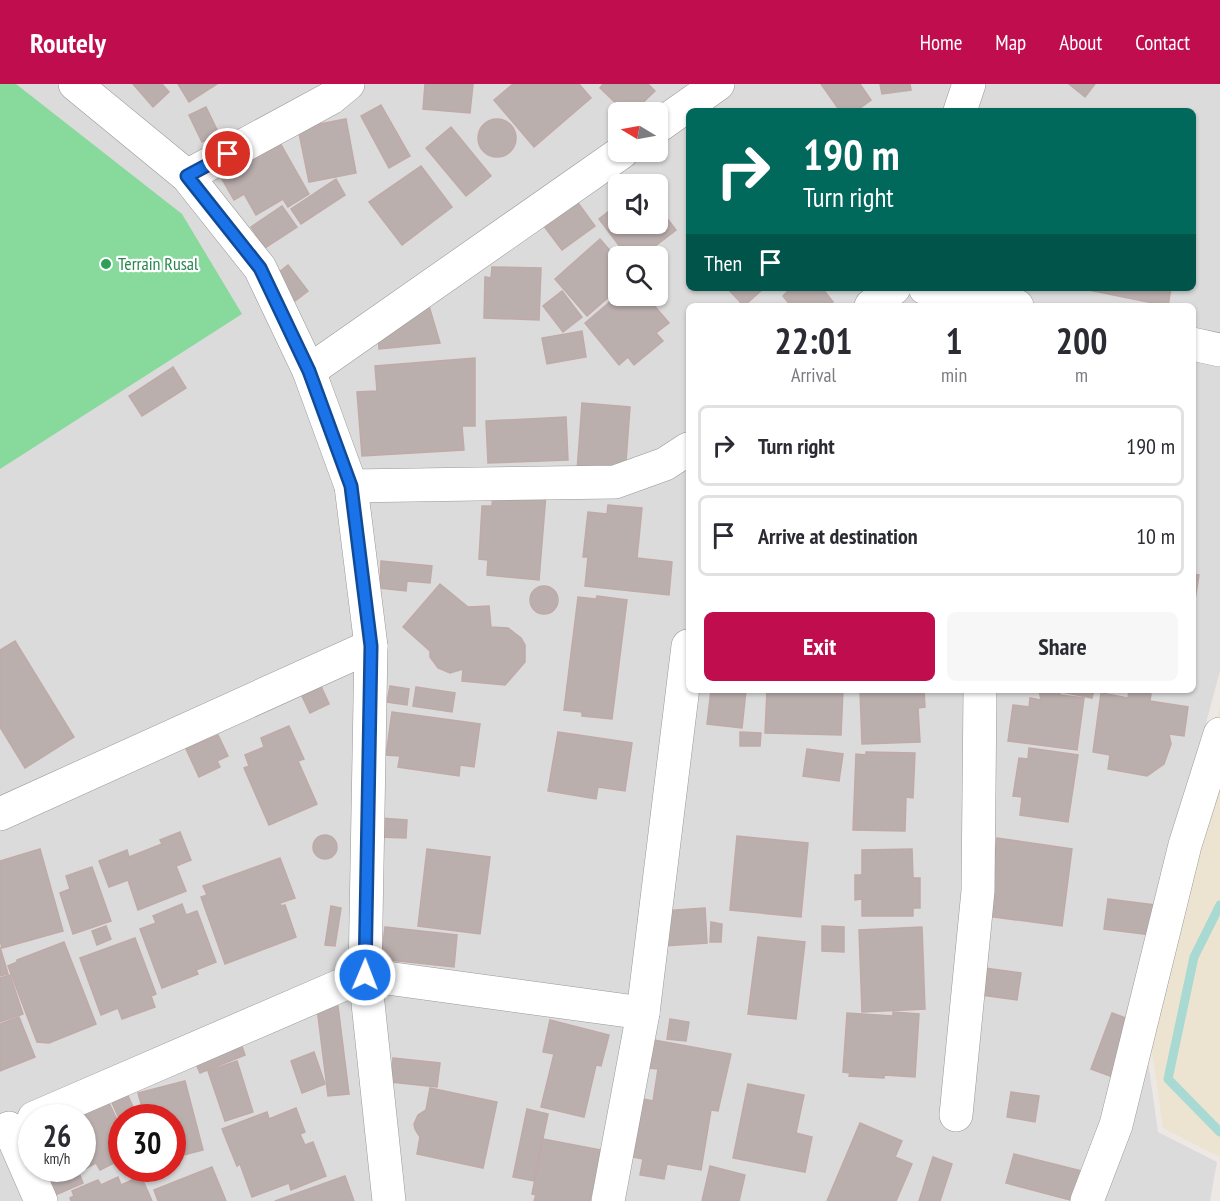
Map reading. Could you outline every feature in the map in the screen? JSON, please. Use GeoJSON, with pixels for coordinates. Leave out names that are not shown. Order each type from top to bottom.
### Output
{"type":"FeatureCollection","features":[{"type":"Feature","properties":{"kind":"street"},"geometry":{"type":"LineString","coordinates":[[75,84],[187,176],[260,268],[309,371],[351,486],[371,646],[365,975],[390,1201]]}},
{"type":"Feature","properties":{"kind":"street"},"geometry":{"type":"LineString","coordinates":[[187,176],[331,98],[348,84]]}},
{"type":"Feature","properties":{"kind":"street"},"geometry":{"type":"LineString","coordinates":[[668,119],[717,84]]}},
{"type":"Feature","properties":{"kind":"street"},"geometry":{"type":"LineString","coordinates":[[961,108],[969,84]]}},
{"type":"Feature","properties":{"kind":"street"},"geometry":{"type":"LineString","coordinates":[[309,371],[608,162]]}},
{"type":"Feature","properties":{"kind":"street"},"geometry":{"type":"LineString","coordinates":[[875,303],[890,291]]}},
{"type":"Feature","properties":{"kind":"street"},"geometry":{"type":"LineString","coordinates":[[938,291],[984,302]]}},
{"type":"Feature","properties":{"kind":"street"},"geometry":{"type":"LineString","coordinates":[[1196,345],[1220,350]]}},
{"type":"Feature","properties":{"kind":"street"},"geometry":{"type":"LineString","coordinates":[[351,486],[615,482],[665,464],[686,450]]}},
{"type":"Feature","properties":{"kind":"street"},"geometry":{"type":"LineString","coordinates":[[0,814],[371,646]]}},
{"type":"Feature","properties":{"kind":"street"},"geometry":{"type":"LineString","coordinates":[[608,1201],[643,1013],[686,662]]}},
{"type":"Feature","properties":{"kind":"street"},"geometry":{"type":"LineString","coordinates":[[956,1115],[978,891],[980,693]]}},
{"type":"Feature","properties":{"kind":"street"},"geometry":{"type":"LineString","coordinates":[[1087,1201],[1116,1125],[1185,845],[1220,734]]}},
{"type":"Feature","properties":{"kind":"street"},"geometry":{"type":"LineString","coordinates":[[65,1104],[365,975],[643,1013]]}},
{"type":"Feature","properties":{"kind":"street"},"geometry":{"type":"LineString","coordinates":[[36,1182],[41,1201]]}},
{"type":"Feature","properties":{"kind":"shaded area"},"geometry":{"type":"Polygon","coordinates":[[[0,84],[1220,84],[1220,671],[1159,897],[1141,1011],[1158,1132],[1217,1162],[1210,1201],[0,1201],[0,84]]]}},
{"type":"Feature","properties":{"kind":"shaded area"},"geometry":{"type":"Polygon","coordinates":[[[1220,707],[1220,1157],[1163,1128],[1146,1010],[1220,707]]]}},
{"type":"Feature","properties":{"kind":"green space","name":"Terrain Rusal"},"geometry":{"type":"Polygon","coordinates":[[[0,84],[16,84],[182,214],[242,314],[0,469],[0,84]]]}},
{"type":"Feature","properties":{"kind":"building"},"geometry":{"type":"Polygon","coordinates":[[[133,84],[162,84],[169,92],[153,107],[133,84]]]}},
{"type":"Feature","properties":{"kind":"building"},"geometry":{"type":"Polygon","coordinates":[[[178,84],[217,84],[189,102],[178,84]]]}},
{"type":"Feature","properties":{"kind":"building"},"geometry":{"type":"Polygon","coordinates":[[[425,84],[473,84],[470,113],[423,109],[425,84]]]}},
{"type":"Feature","properties":{"kind":"building"},"geometry":{"type":"Polygon","coordinates":[[[513,84],[579,84],[591,98],[534,147],[494,100],[513,84]]]}},
{"type":"Feature","properties":{"kind":"building"},"geometry":{"type":"Polygon","coordinates":[[[603,84],[648,84],[655,91],[643,102],[615,102],[600,88],[603,84]]]}},
{"type":"Feature","properties":{"kind":"building"},"geometry":{"type":"Polygon","coordinates":[[[821,84],[860,84],[871,100],[860,108],[838,108],[821,84]]]}},
{"type":"Feature","properties":{"kind":"building"},"geometry":{"type":"Polygon","coordinates":[[[880,84],[910,84],[911,90],[882,94],[880,84]]]}},
{"type":"Feature","properties":{"kind":"building"},"geometry":{"type":"Polygon","coordinates":[[[1069,84],[1095,84],[1085,97],[1069,84]]]}},
{"type":"Feature","properties":{"kind":"building"},"geometry":{"type":"Polygon","coordinates":[[[381,105],[410,156],[389,168],[361,116],[381,105]]]}},
{"type":"Feature","properties":{"kind":"building"},"geometry":{"type":"Polygon","coordinates":[[[206,107],[219,134],[202,142],[189,115],[206,107]]]}},
{"type":"Feature","properties":{"kind":"building"},"geometry":{"type":"Polygon","coordinates":[[[346,119],[356,173],[309,182],[298,128],[346,119]]]}},
{"type":"Feature","properties":{"kind":"building"},"geometry":{"type":"Polygon","coordinates":[[[497,119],[510,125],[516,138],[510,151],[497,157],[484,151],[478,138],[484,125],[497,119]]]}},
{"type":"Feature","properties":{"kind":"building"},"geometry":{"type":"Polygon","coordinates":[[[451,127],[491,176],[466,196],[426,148],[451,127]]]}},
{"type":"Feature","properties":{"kind":"building"},"geometry":{"type":"Polygon","coordinates":[[[279,141],[309,194],[288,207],[283,199],[256,215],[244,194],[234,200],[222,179],[232,173],[231,169],[279,141]]]}},
{"type":"Feature","properties":{"kind":"building"},"geometry":{"type":"Polygon","coordinates":[[[421,166],[452,207],[402,245],[369,202],[421,166]]]}},
{"type":"Feature","properties":{"kind":"building"},"geometry":{"type":"Polygon","coordinates":[[[336,179],[345,195],[301,224],[291,209],[336,179]]]}},
{"type":"Feature","properties":{"kind":"building"},"geometry":{"type":"Polygon","coordinates":[[[570,192],[595,226],[562,250],[537,217],[570,192]]]}},
{"type":"Feature","properties":{"kind":"building"},"geometry":{"type":"Polygon","coordinates":[[[282,206],[297,227],[265,248],[251,227],[282,206]]]}},
{"type":"Feature","properties":{"kind":"building"},"geometry":{"type":"Polygon","coordinates":[[[608,212],[608,231],[599,219],[608,212]]]}},
{"type":"Feature","properties":{"kind":"building"},"geometry":{"type":"Polygon","coordinates":[[[668,219],[676,230],[655,246],[619,246],[610,234],[668,234],[668,219]]]}},
{"type":"Feature","properties":{"kind":"building"},"geometry":{"type":"Polygon","coordinates":[[[600,239],[608,248],[608,298],[587,316],[555,279],[600,239]]]}},
{"type":"Feature","properties":{"kind":"building"},"geometry":{"type":"Polygon","coordinates":[[[288,265],[308,291],[295,301],[282,284],[278,273],[288,265]]]}},
{"type":"Feature","properties":{"kind":"building"},"geometry":{"type":"Polygon","coordinates":[[[492,267],[541,268],[539,320],[484,318],[485,277],[491,278],[492,267]]]}},
{"type":"Feature","properties":{"kind":"building"},"geometry":{"type":"Polygon","coordinates":[[[562,291],[582,317],[563,332],[543,306],[562,291]]]}},
{"type":"Feature","properties":{"kind":"building"},"geometry":{"type":"Polygon","coordinates":[[[730,291],[761,291],[747,303],[741,303],[730,291]]]}},
{"type":"Feature","properties":{"kind":"building"},"geometry":{"type":"Polygon","coordinates":[[[788,291],[824,291],[833,302],[789,303],[783,296],[788,291]]]}},
{"type":"Feature","properties":{"kind":"building"},"geometry":{"type":"Polygon","coordinates":[[[1094,291],[1170,291],[1168,303],[1153,303],[1094,291]]]}},
{"type":"Feature","properties":{"kind":"building"},"geometry":{"type":"Polygon","coordinates":[[[608,303],[608,306],[655,306],[669,323],[656,333],[663,341],[634,365],[628,357],[619,365],[585,323],[608,303]]]}},
{"type":"Feature","properties":{"kind":"building"},"geometry":{"type":"Polygon","coordinates":[[[429,306],[440,343],[379,349],[378,334],[429,306]]]}},
{"type":"Feature","properties":{"kind":"building"},"geometry":{"type":"Polygon","coordinates":[[[582,331],[586,357],[547,364],[542,338],[582,331]]]}},
{"type":"Feature","properties":{"kind":"building"},"geometry":{"type":"Polygon","coordinates":[[[475,358],[475,426],[462,426],[464,450],[362,456],[357,392],[377,391],[375,366],[475,358]]]}},
{"type":"Feature","properties":{"kind":"building"},"geometry":{"type":"Polygon","coordinates":[[[173,367],[186,388],[142,416],[129,396],[173,367]]]}},
{"type":"Feature","properties":{"kind":"building"},"geometry":{"type":"Polygon","coordinates":[[[582,403],[630,407],[625,475],[577,471],[582,403]]]}},
{"type":"Feature","properties":{"kind":"building"},"geometry":{"type":"Polygon","coordinates":[[[566,417],[568,460],[488,463],[486,421],[566,417]]]}},
{"type":"Feature","properties":{"kind":"building"},"geometry":{"type":"Polygon","coordinates":[[[493,490],[546,494],[539,580],[487,575],[488,560],[479,559],[482,506],[492,506],[493,490]]]}},
{"type":"Feature","properties":{"kind":"building"},"geometry":{"type":"Polygon","coordinates":[[[608,505],[642,508],[637,558],[672,562],[669,595],[585,586],[588,557],[583,557],[588,512],[607,514],[608,505]]]}},
{"type":"Feature","properties":{"kind":"building"},"geometry":{"type":"Polygon","coordinates":[[[381,561],[432,566],[430,583],[407,581],[406,591],[380,588],[381,561]]]}},
{"type":"Feature","properties":{"kind":"building"},"geometry":{"type":"Polygon","coordinates":[[[1196,575],[1199,575],[1196,594],[1196,575]]]}},
{"type":"Feature","properties":{"kind":"building"},"geometry":{"type":"Polygon","coordinates":[[[440,584],[468,607],[489,606],[491,627],[508,628],[521,638],[525,645],[525,662],[505,685],[462,681],[463,669],[450,673],[438,668],[430,657],[430,651],[403,627],[440,584]]]}},
{"type":"Feature","properties":{"kind":"building"},"geometry":{"type":"Polygon","coordinates":[[[544,586],[554,590],[558,600],[554,610],[544,614],[534,610],[530,600],[534,590],[544,586]]]}},
{"type":"Feature","properties":{"kind":"building"},"geometry":{"type":"Polygon","coordinates":[[[597,596],[627,600],[612,719],[582,716],[582,712],[564,710],[578,597],[596,599],[597,596]]]}},
{"type":"Feature","properties":{"kind":"building"},"geometry":{"type":"Polygon","coordinates":[[[15,641],[74,737],[25,768],[0,727],[0,650],[15,641]]]}},
{"type":"Feature","properties":{"kind":"building"},"geometry":{"type":"Polygon","coordinates":[[[320,684],[329,704],[310,713],[301,694],[320,684]]]}},
{"type":"Feature","properties":{"kind":"building"},"geometry":{"type":"Polygon","coordinates":[[[390,686],[409,689],[407,705],[387,702],[390,686]]]}},
{"type":"Feature","properties":{"kind":"building"},"geometry":{"type":"Polygon","coordinates":[[[416,687],[455,693],[452,712],[413,706],[416,687]]]}},
{"type":"Feature","properties":{"kind":"building"},"geometry":{"type":"Polygon","coordinates":[[[711,693],[746,693],[742,728],[707,724],[711,693]]]}},
{"type":"Feature","properties":{"kind":"building"},"geometry":{"type":"Polygon","coordinates":[[[767,693],[843,693],[841,735],[765,733],[767,693]]]}},
{"type":"Feature","properties":{"kind":"building"},"geometry":{"type":"Polygon","coordinates":[[[860,693],[924,693],[925,707],[918,708],[920,742],[862,744],[860,693]]]}},
{"type":"Feature","properties":{"kind":"building"},"geometry":{"type":"Polygon","coordinates":[[[1040,693],[1060,693],[1060,695],[1084,698],[1077,750],[1008,741],[1013,705],[1029,707],[1030,698],[1041,700],[1040,693]]]}},
{"type":"Feature","properties":{"kind":"building"},"geometry":{"type":"Polygon","coordinates":[[[1067,693],[1093,693],[1092,698],[1067,693]]]}},
{"type":"Feature","properties":{"kind":"building"},"geometry":{"type":"Polygon","coordinates":[[[1101,693],[1128,698],[1129,693],[1146,693],[1151,694],[1150,701],[1188,707],[1184,736],[1169,734],[1171,744],[1164,764],[1147,776],[1108,769],[1110,755],[1093,752],[1101,693]]]}},
{"type":"Feature","properties":{"kind":"building"},"geometry":{"type":"Polygon","coordinates":[[[392,712],[480,724],[474,767],[460,765],[459,776],[398,767],[400,756],[386,755],[392,712]]]}},
{"type":"Feature","properties":{"kind":"building"},"geometry":{"type":"Polygon","coordinates":[[[289,726],[304,759],[298,761],[317,804],[269,825],[244,768],[249,766],[245,755],[264,747],[261,738],[289,726]]]}},
{"type":"Feature","properties":{"kind":"building"},"geometry":{"type":"Polygon","coordinates":[[[558,732],[632,743],[625,791],[598,787],[596,799],[548,791],[558,732]]]}},
{"type":"Feature","properties":{"kind":"building"},"geometry":{"type":"Polygon","coordinates":[[[740,732],[761,733],[760,746],[740,746],[740,732]]]}},
{"type":"Feature","properties":{"kind":"building"},"geometry":{"type":"Polygon","coordinates":[[[218,735],[228,756],[217,761],[220,767],[199,777],[186,749],[218,735]]]}},
{"type":"Feature","properties":{"kind":"building"},"geometry":{"type":"Polygon","coordinates":[[[1029,748],[1078,755],[1068,822],[1020,815],[1022,797],[1013,796],[1019,758],[1028,759],[1029,748]]]}},
{"type":"Feature","properties":{"kind":"building"},"geometry":{"type":"Polygon","coordinates":[[[807,749],[843,754],[839,781],[803,776],[807,749]]]}},
{"type":"Feature","properties":{"kind":"building"},"geometry":{"type":"Polygon","coordinates":[[[866,752],[915,753],[913,798],[906,797],[905,831],[853,830],[856,754],[866,755],[866,752]]]}},
{"type":"Feature","properties":{"kind":"building"},"geometry":{"type":"Polygon","coordinates":[[[380,818],[407,820],[406,838],[379,837],[380,818]]]}},
{"type":"Feature","properties":{"kind":"building"},"geometry":{"type":"Polygon","coordinates":[[[180,832],[191,860],[176,866],[186,891],[138,910],[128,880],[109,887],[99,861],[127,850],[129,857],[162,844],[160,840],[180,832]]]}},
{"type":"Feature","properties":{"kind":"building"},"geometry":{"type":"Polygon","coordinates":[[[325,835],[333,839],[337,847],[333,855],[325,859],[317,855],[313,847],[317,839],[325,835]]]}},
{"type":"Feature","properties":{"kind":"building"},"geometry":{"type":"Polygon","coordinates":[[[737,836],[808,843],[801,917],[730,910],[737,836]]]}},
{"type":"Feature","properties":{"kind":"building"},"geometry":{"type":"Polygon","coordinates":[[[997,838],[1072,849],[1062,926],[987,916],[997,838]]]}},
{"type":"Feature","properties":{"kind":"building"},"geometry":{"type":"Polygon","coordinates":[[[40,849],[63,931],[2,948],[0,940],[0,861],[40,849]]]}},
{"type":"Feature","properties":{"kind":"building"},"geometry":{"type":"Polygon","coordinates":[[[427,849],[490,857],[480,934],[418,926],[427,849]]]}},
{"type":"Feature","properties":{"kind":"building"},"geometry":{"type":"Polygon","coordinates":[[[912,849],[913,878],[920,878],[920,908],[913,908],[913,916],[862,916],[862,899],[855,900],[855,875],[862,875],[862,850],[912,849]]]}},
{"type":"Feature","properties":{"kind":"building"},"geometry":{"type":"Polygon","coordinates":[[[280,858],[295,898],[280,903],[281,906],[285,905],[296,937],[225,964],[201,897],[207,895],[203,886],[280,858]]]}},
{"type":"Feature","properties":{"kind":"building"},"geometry":{"type":"Polygon","coordinates":[[[92,867],[111,921],[73,934],[60,893],[70,889],[66,876],[92,867]]]}},
{"type":"Feature","properties":{"kind":"building"},"geometry":{"type":"Polygon","coordinates":[[[1108,899],[1155,905],[1151,935],[1104,929],[1108,899]]]}},
{"type":"Feature","properties":{"kind":"building"},"geometry":{"type":"Polygon","coordinates":[[[182,904],[186,915],[197,911],[216,962],[196,970],[198,974],[162,988],[140,929],[156,923],[153,916],[182,904]]]}},
{"type":"Feature","properties":{"kind":"building"},"geometry":{"type":"Polygon","coordinates":[[[331,906],[341,908],[335,946],[325,945],[331,906]]]}},
{"type":"Feature","properties":{"kind":"building"},"geometry":{"type":"Polygon","coordinates":[[[705,908],[707,943],[664,946],[661,911],[705,908]]]}},
{"type":"Feature","properties":{"kind":"building"},"geometry":{"type":"Polygon","coordinates":[[[711,922],[722,924],[721,942],[710,942],[711,922]]]}},
{"type":"Feature","properties":{"kind":"building"},"geometry":{"type":"Polygon","coordinates":[[[106,926],[111,939],[97,945],[92,931],[106,926]]]}},
{"type":"Feature","properties":{"kind":"building"},"geometry":{"type":"Polygon","coordinates":[[[822,926],[844,927],[844,952],[822,951],[822,926]]]}},
{"type":"Feature","properties":{"kind":"building"},"geometry":{"type":"Polygon","coordinates":[[[385,927],[457,935],[454,967],[381,959],[385,927]]]}},
{"type":"Feature","properties":{"kind":"building"},"geometry":{"type":"Polygon","coordinates":[[[922,927],[925,1009],[862,1012],[859,930],[922,927]]]}},
{"type":"Feature","properties":{"kind":"building"},"geometry":{"type":"Polygon","coordinates":[[[758,937],[805,942],[796,1019],[748,1014],[758,937]]]}},
{"type":"Feature","properties":{"kind":"building"},"geometry":{"type":"Polygon","coordinates":[[[135,938],[156,994],[151,996],[155,1007],[122,1019],[118,1008],[101,1015],[80,958],[135,938]]]}},
{"type":"Feature","properties":{"kind":"building"},"geometry":{"type":"Polygon","coordinates":[[[64,942],[96,1024],[49,1043],[37,1042],[8,966],[17,960],[64,942]]]}},
{"type":"Feature","properties":{"kind":"building"},"geometry":{"type":"Polygon","coordinates":[[[0,947],[8,974],[0,976],[0,947]]]}},
{"type":"Feature","properties":{"kind":"building"},"geometry":{"type":"Polygon","coordinates":[[[977,967],[1021,973],[1017,1000],[974,994],[977,967]]]}},
{"type":"Feature","properties":{"kind":"building"},"geometry":{"type":"Polygon","coordinates":[[[10,975],[23,1014],[0,1022],[0,978],[10,975]]]}},
{"type":"Feature","properties":{"kind":"building"},"geometry":{"type":"Polygon","coordinates":[[[338,1006],[349,1094],[328,1096],[317,1008],[338,1006]]]}},
{"type":"Feature","properties":{"kind":"building"},"geometry":{"type":"Polygon","coordinates":[[[893,1012],[919,1014],[915,1077],[849,1076],[850,1073],[843,1072],[847,1013],[893,1016],[893,1012]]]}},
{"type":"Feature","properties":{"kind":"building"},"geometry":{"type":"Polygon","coordinates":[[[1112,1013],[1134,1021],[1113,1077],[1091,1069],[1112,1013]]]}},
{"type":"Feature","properties":{"kind":"building"},"geometry":{"type":"Polygon","coordinates":[[[19,1017],[35,1057],[0,1071],[0,1024],[19,1017]]]}},
{"type":"Feature","properties":{"kind":"building"},"geometry":{"type":"Polygon","coordinates":[[[670,1019],[689,1022],[686,1041],[667,1039],[670,1019]]]}},
{"type":"Feature","properties":{"kind":"building"},"geometry":{"type":"Polygon","coordinates":[[[550,1020],[609,1035],[601,1066],[596,1065],[584,1117],[541,1107],[554,1054],[543,1052],[550,1020]]]}},
{"type":"Feature","properties":{"kind":"building"},"geometry":{"type":"Polygon","coordinates":[[[239,1038],[245,1055],[200,1073],[193,1057],[239,1038]]]}},
{"type":"Feature","properties":{"kind":"building"},"geometry":{"type":"Polygon","coordinates":[[[654,1040],[731,1054],[718,1111],[711,1110],[701,1170],[667,1164],[664,1179],[640,1175],[643,1159],[633,1157],[643,1099],[653,1101],[658,1069],[649,1068],[654,1040]]]}},
{"type":"Feature","properties":{"kind":"building"},"geometry":{"type":"Polygon","coordinates":[[[314,1052],[325,1084],[302,1093],[291,1061],[314,1052]]]}},
{"type":"Feature","properties":{"kind":"building"},"geometry":{"type":"Polygon","coordinates":[[[393,1058],[440,1063],[437,1087],[391,1082],[393,1058]]]}},
{"type":"Feature","properties":{"kind":"building"},"geometry":{"type":"Polygon","coordinates":[[[237,1061],[253,1112],[225,1121],[208,1071],[237,1061]]]}},
{"type":"Feature","properties":{"kind":"building"},"geometry":{"type":"Polygon","coordinates":[[[185,1081],[203,1150],[186,1154],[186,1104],[141,1104],[138,1093],[185,1081]]]}},
{"type":"Feature","properties":{"kind":"building"},"geometry":{"type":"Polygon","coordinates":[[[748,1084],[804,1095],[796,1133],[812,1137],[805,1172],[733,1158],[748,1084]]]}},
{"type":"Feature","properties":{"kind":"building"},"geometry":{"type":"Polygon","coordinates":[[[430,1088],[497,1102],[483,1168],[417,1154],[420,1137],[414,1124],[418,1115],[426,1110],[430,1088]]]}},
{"type":"Feature","properties":{"kind":"building"},"geometry":{"type":"Polygon","coordinates":[[[125,1089],[132,1104],[113,1104],[109,1096],[125,1089]]]}},
{"type":"Feature","properties":{"kind":"building"},"geometry":{"type":"Polygon","coordinates":[[[1011,1092],[1039,1096],[1035,1122],[1007,1117],[1011,1092]]]}},
{"type":"Feature","properties":{"kind":"building"},"geometry":{"type":"Polygon","coordinates":[[[107,1099],[109,1104],[108,1166],[100,1170],[96,1163],[96,1104],[107,1099]]]}},
{"type":"Feature","properties":{"kind":"building"},"geometry":{"type":"Polygon","coordinates":[[[296,1108],[305,1132],[300,1134],[305,1145],[313,1142],[326,1176],[291,1190],[289,1183],[252,1197],[240,1164],[237,1166],[222,1129],[267,1112],[269,1119],[296,1108]]]}},
{"type":"Feature","properties":{"kind":"building"},"geometry":{"type":"Polygon","coordinates":[[[527,1109],[548,1114],[534,1181],[513,1177],[527,1109]]]}},
{"type":"Feature","properties":{"kind":"building"},"geometry":{"type":"Polygon","coordinates":[[[860,1123],[902,1141],[895,1157],[912,1164],[896,1201],[827,1201],[860,1123]]]}},
{"type":"Feature","properties":{"kind":"building"},"geometry":{"type":"Polygon","coordinates":[[[543,1139],[601,1150],[599,1157],[604,1158],[597,1191],[592,1190],[590,1201],[534,1201],[536,1195],[532,1194],[543,1139]]]}},
{"type":"Feature","properties":{"kind":"building"},"geometry":{"type":"Polygon","coordinates":[[[1014,1154],[1082,1171],[1074,1201],[1006,1183],[1014,1154]]]}},
{"type":"Feature","properties":{"kind":"building"},"geometry":{"type":"Polygon","coordinates":[[[933,1157],[952,1164],[940,1201],[919,1201],[933,1157]]]}},
{"type":"Feature","properties":{"kind":"building"},"geometry":{"type":"Polygon","coordinates":[[[710,1166],[745,1175],[739,1201],[702,1201],[710,1166]]]}},
{"type":"Feature","properties":{"kind":"building"},"geometry":{"type":"Polygon","coordinates":[[[212,1167],[226,1201],[158,1201],[154,1190],[174,1182],[186,1182],[186,1177],[212,1167]]]}},
{"type":"Feature","properties":{"kind":"building"},"geometry":{"type":"Polygon","coordinates":[[[345,1176],[354,1201],[275,1201],[345,1176]]]}},
{"type":"Feature","properties":{"kind":"building"},"geometry":{"type":"Polygon","coordinates":[[[98,1180],[101,1185],[108,1182],[120,1182],[121,1185],[128,1182],[144,1182],[152,1201],[71,1201],[70,1198],[74,1196],[72,1191],[98,1180]]]}},
{"type":"Feature","properties":{"kind":"building"},"geometry":{"type":"Polygon","coordinates":[[[47,1182],[83,1182],[83,1183],[53,1196],[47,1182]]]}},
{"type":"Feature","properties":{"kind":"waterway"},"geometry":{"type":"LineString","coordinates":[[1220,905],[1194,957],[1168,1079],[1220,1132]]}},
{"type":"Feature","properties":{"kind":"place","name":"Terrain Rusal"},"geometry":{"type":"Point","coordinates":[106,264]}},
{"type":"Feature","properties":{"kind":"route"},"geometry":{"type":"LineString","coordinates":[[228,154],[187,176],[260,268],[309,371],[351,486],[371,646],[365,975]]}}]}
